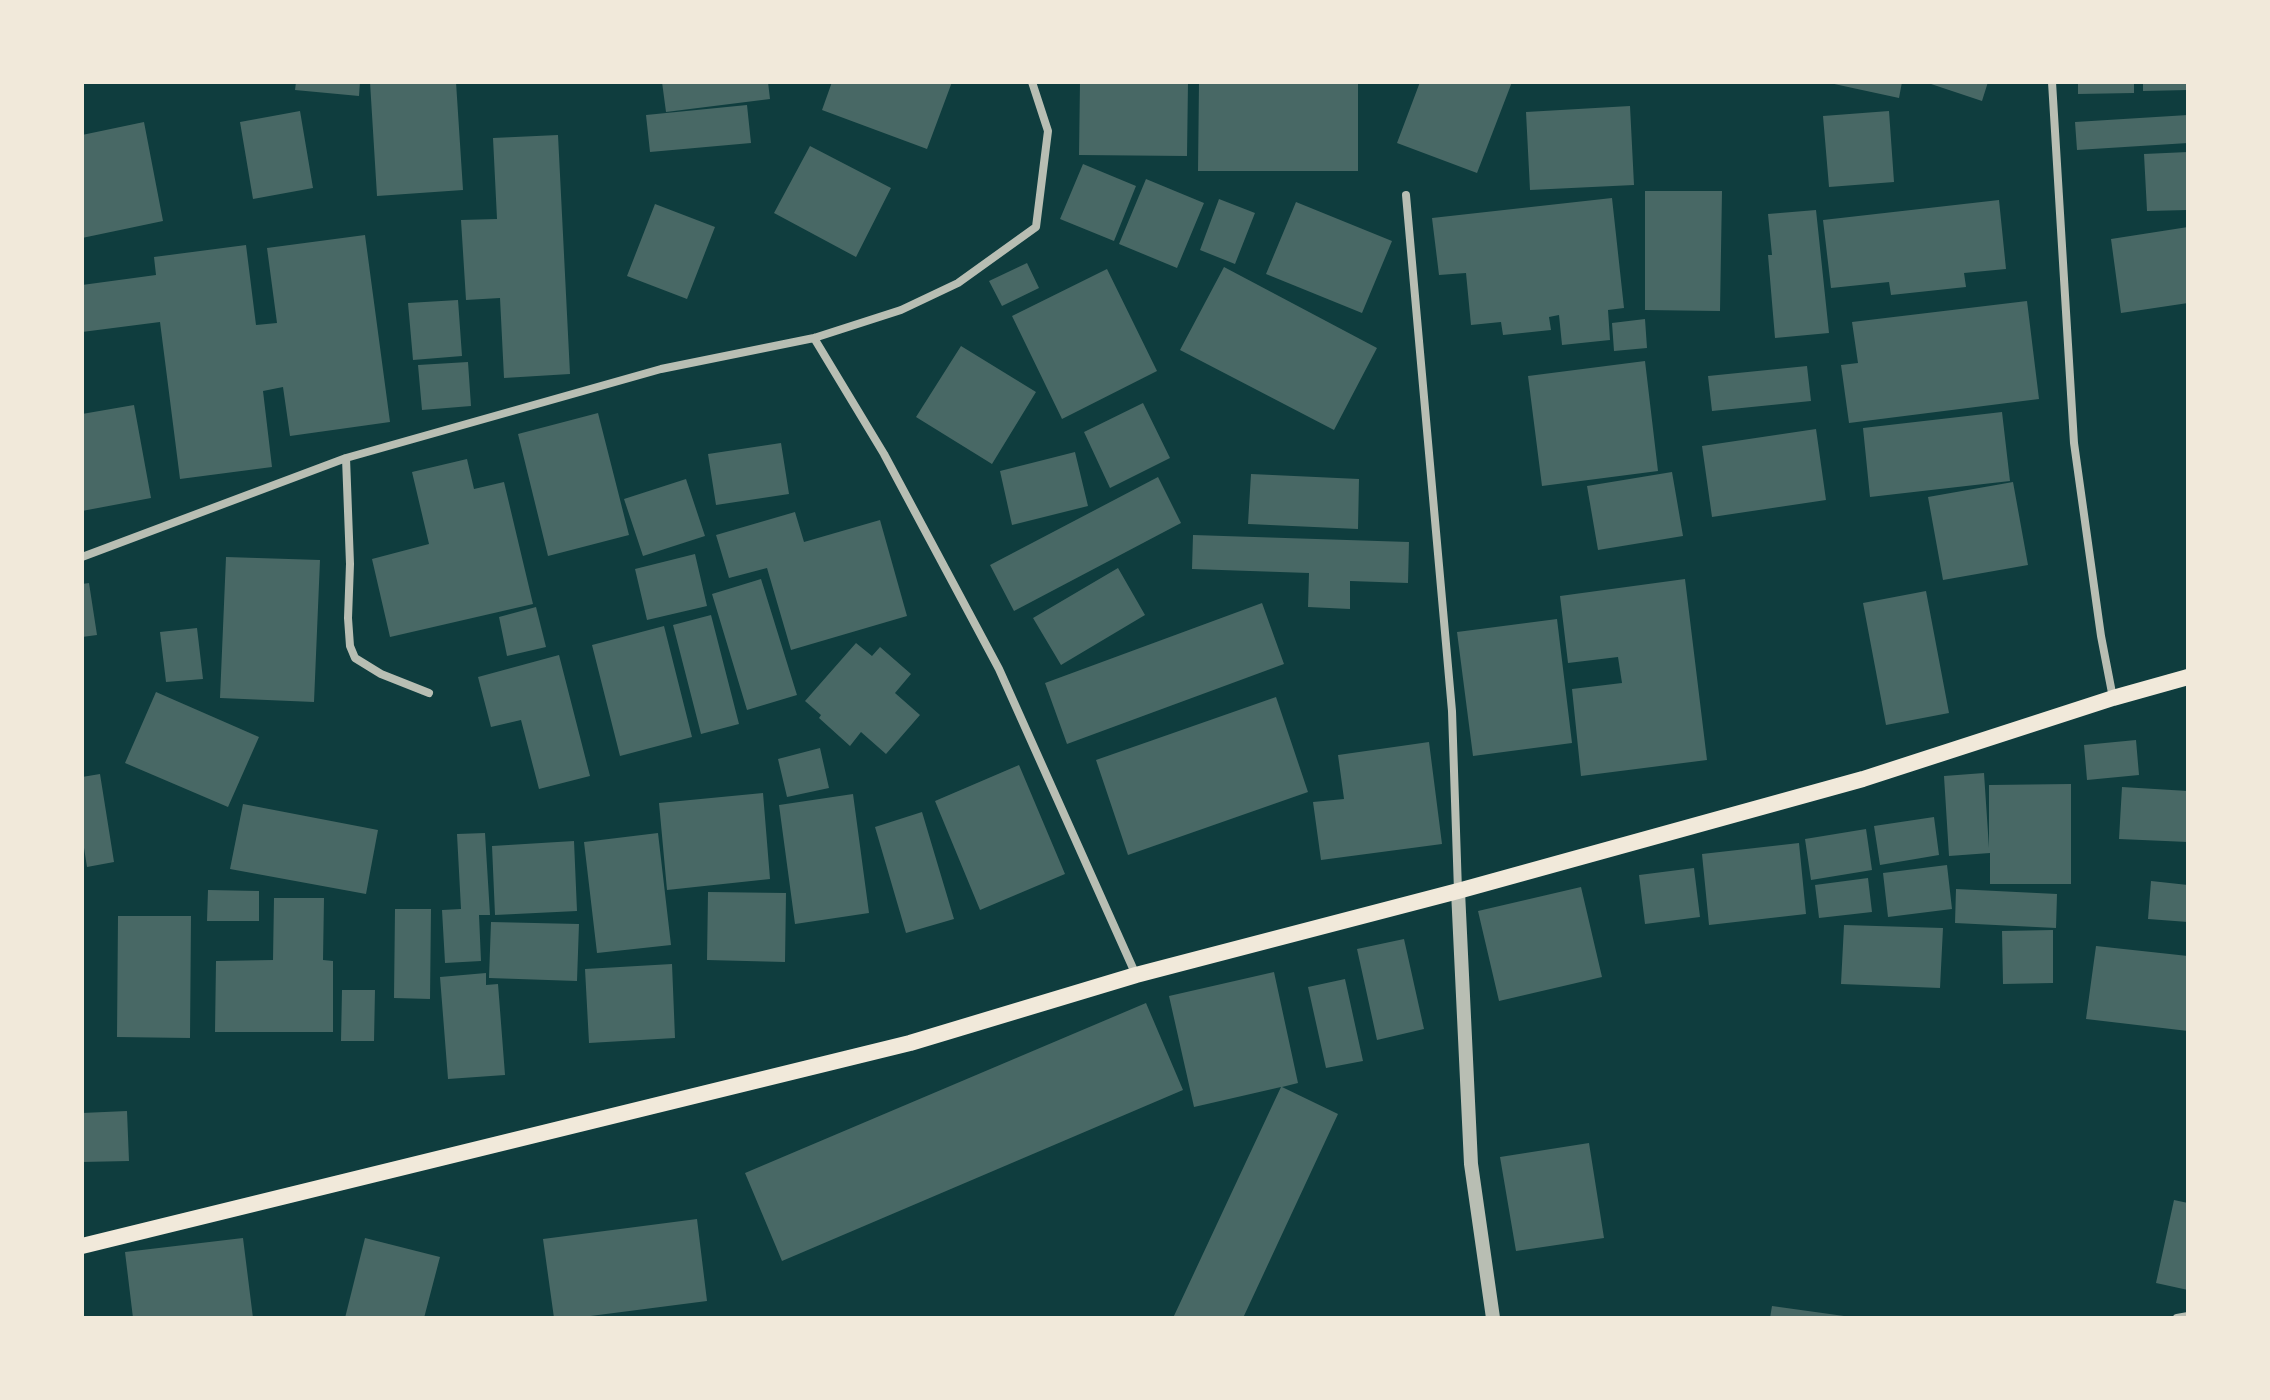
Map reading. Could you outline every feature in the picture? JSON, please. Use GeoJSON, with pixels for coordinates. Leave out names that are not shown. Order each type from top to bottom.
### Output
{"type":"FeatureCollection","features":[{"type":"Feature","properties":{"kind":"main road"},"geometry":{"type":"LineString","coordinates":[[82,1246],[910,1043],[1136,975],[1458,891],[1863,779],[2113,698],[2188,677]]}},
{"type":"Feature","properties":{"kind":"street"},"geometry":{"type":"LineString","coordinates":[[82,557],[346,458],[661,369],[814,338],[901,310],[958,283],[1036,227],[1048,131],[1032,82]]}},
{"type":"Feature","properties":{"kind":"street"},"geometry":{"type":"LineString","coordinates":[[2052,82],[2074,443],[2101,636],[2113,698]]}},
{"type":"Feature","properties":{"kind":"street"},"geometry":{"type":"LineString","coordinates":[[1406,195],[1452,711],[1471,1164],[1493,1318]]}},
{"type":"Feature","properties":{"kind":"street"},"geometry":{"type":"LineString","coordinates":[[814,338],[884,454],[999,669],[1136,975]]}},
{"type":"Feature","properties":{"kind":"street"},"geometry":{"type":"LineString","coordinates":[[346,458],[350,646],[355,658],[381,674],[429,693]]}},
{"type":"Feature","properties":{"kind":"street"},"geometry":{"type":"LineString","coordinates":[[2177,1318],[2188,1316]]}},
{"type":"Feature","properties":{"kind":"building"},"geometry":{"type":"Polygon","coordinates":[[[296,82],[360,82],[359,96],[295,90],[296,82]]]}},
{"type":"Feature","properties":{"kind":"building"},"geometry":{"type":"Polygon","coordinates":[[[370,82],[456,82],[463,190],[377,196],[370,82]]]}},
{"type":"Feature","properties":{"kind":"building"},"geometry":{"type":"Polygon","coordinates":[[[662,82],[768,82],[770,99],[666,112],[662,82]]]}},
{"type":"Feature","properties":{"kind":"building"},"geometry":{"type":"Polygon","coordinates":[[[832,82],[952,82],[927,149],[822,110],[832,82]]]}},
{"type":"Feature","properties":{"kind":"building"},"geometry":{"type":"Polygon","coordinates":[[[1080,82],[1188,82],[1187,156],[1079,155],[1080,82]]]}},
{"type":"Feature","properties":{"kind":"building"},"geometry":{"type":"Polygon","coordinates":[[[1199,82],[1358,82],[1358,171],[1198,171],[1199,82]]]}},
{"type":"Feature","properties":{"kind":"building"},"geometry":{"type":"Polygon","coordinates":[[[1420,82],[1512,82],[1477,173],[1397,143],[1420,82]]]}},
{"type":"Feature","properties":{"kind":"building"},"geometry":{"type":"Polygon","coordinates":[[[1825,82],[1902,82],[1899,98],[1825,82]]]}},
{"type":"Feature","properties":{"kind":"building"},"geometry":{"type":"Polygon","coordinates":[[[1925,82],[1988,82],[1982,101],[1925,82]]]}},
{"type":"Feature","properties":{"kind":"building"},"geometry":{"type":"Polygon","coordinates":[[[2078,82],[2134,82],[2134,93],[2078,94],[2078,82]]]}},
{"type":"Feature","properties":{"kind":"building"},"geometry":{"type":"Polygon","coordinates":[[[2143,82],[2188,82],[2188,90],[2143,91],[2143,82]]]}},
{"type":"Feature","properties":{"kind":"building"},"geometry":{"type":"Polygon","coordinates":[[[747,105],[751,143],[650,152],[646,115],[747,105]]]}},
{"type":"Feature","properties":{"kind":"building"},"geometry":{"type":"Polygon","coordinates":[[[1630,106],[1634,185],[1530,190],[1526,112],[1630,106]]]}},
{"type":"Feature","properties":{"kind":"building"},"geometry":{"type":"Polygon","coordinates":[[[300,111],[313,188],[253,199],[240,122],[300,111]]]}},
{"type":"Feature","properties":{"kind":"building"},"geometry":{"type":"Polygon","coordinates":[[[1889,111],[1894,182],[1829,187],[1823,116],[1889,111]]]}},
{"type":"Feature","properties":{"kind":"building"},"geometry":{"type":"Polygon","coordinates":[[[2188,115],[2188,143],[2077,150],[2075,122],[2188,115]]]}},
{"type":"Feature","properties":{"kind":"building"},"geometry":{"type":"Polygon","coordinates":[[[144,122],[163,221],[82,238],[82,135],[144,122]]]}},
{"type":"Feature","properties":{"kind":"building"},"geometry":{"type":"Polygon","coordinates":[[[558,135],[570,374],[504,378],[500,298],[466,300],[461,220],[497,219],[493,138],[558,135]]]}},
{"type":"Feature","properties":{"kind":"building"},"geometry":{"type":"Polygon","coordinates":[[[810,146],[891,188],[856,257],[774,213],[810,146]]]}},
{"type":"Feature","properties":{"kind":"building"},"geometry":{"type":"Polygon","coordinates":[[[2188,152],[2188,210],[2147,211],[2144,154],[2188,152]]]}},
{"type":"Feature","properties":{"kind":"building"},"geometry":{"type":"Polygon","coordinates":[[[1083,164],[1136,186],[1114,241],[1060,219],[1083,164]]]}},
{"type":"Feature","properties":{"kind":"building"},"geometry":{"type":"Polygon","coordinates":[[[1146,179],[1204,203],[1177,268],[1119,244],[1146,179]]]}},
{"type":"Feature","properties":{"kind":"building"},"geometry":{"type":"Polygon","coordinates":[[[1645,191],[1722,191],[1720,311],[1645,310],[1645,191]]]}},
{"type":"Feature","properties":{"kind":"building"},"geometry":{"type":"Polygon","coordinates":[[[1612,198],[1624,308],[1608,310],[1610,340],[1562,345],[1559,315],[1549,317],[1551,330],[1503,335],[1501,322],[1471,325],[1466,273],[1439,275],[1432,218],[1612,198]]]}},
{"type":"Feature","properties":{"kind":"building"},"geometry":{"type":"Polygon","coordinates":[[[1219,199],[1255,213],[1235,264],[1200,250],[1219,199]]]}},
{"type":"Feature","properties":{"kind":"building"},"geometry":{"type":"Polygon","coordinates":[[[1999,200],[2006,269],[1964,273],[1966,287],[1891,295],[1889,282],[1831,288],[1823,220],[1999,200]]]}},
{"type":"Feature","properties":{"kind":"building"},"geometry":{"type":"Polygon","coordinates":[[[1296,202],[1392,241],[1362,313],[1266,274],[1296,202]]]}},
{"type":"Feature","properties":{"kind":"building"},"geometry":{"type":"Polygon","coordinates":[[[655,204],[715,227],[687,299],[627,276],[655,204]]]}},
{"type":"Feature","properties":{"kind":"building"},"geometry":{"type":"Polygon","coordinates":[[[1816,210],[1829,333],[1775,338],[1768,214],[1816,210]]]}},
{"type":"Feature","properties":{"kind":"building"},"geometry":{"type":"Polygon","coordinates":[[[2188,227],[2188,303],[2121,313],[2111,239],[2188,227]]]}},
{"type":"Feature","properties":{"kind":"building"},"geometry":{"type":"Polygon","coordinates":[[[365,235],[390,422],[290,436],[283,387],[263,391],[272,467],[180,479],[160,322],[82,332],[82,285],[156,275],[154,257],[246,245],[256,325],[277,323],[267,248],[365,235]]]}},
{"type":"Feature","properties":{"kind":"building"},"geometry":{"type":"Polygon","coordinates":[[[1027,263],[1039,288],[1002,306],[989,281],[1027,263]]]}},
{"type":"Feature","properties":{"kind":"building"},"geometry":{"type":"Polygon","coordinates":[[[1224,267],[1377,348],[1334,430],[1180,350],[1224,267]]]}},
{"type":"Feature","properties":{"kind":"building"},"geometry":{"type":"Polygon","coordinates":[[[1107,269],[1157,371],[1062,419],[1012,316],[1107,269]]]}},
{"type":"Feature","properties":{"kind":"building"},"geometry":{"type":"Polygon","coordinates":[[[458,300],[462,356],[413,360],[408,303],[458,300]]]}},
{"type":"Feature","properties":{"kind":"building"},"geometry":{"type":"Polygon","coordinates":[[[2027,301],[2039,399],[1849,423],[1841,365],[1858,363],[1852,322],[2027,301]]]}},
{"type":"Feature","properties":{"kind":"building"},"geometry":{"type":"Polygon","coordinates":[[[1645,319],[1647,348],[1614,351],[1612,323],[1645,319]]]}},
{"type":"Feature","properties":{"kind":"building"},"geometry":{"type":"Polygon","coordinates":[[[961,346],[1036,392],[992,464],[916,417],[961,346]]]}},
{"type":"Feature","properties":{"kind":"building"},"geometry":{"type":"Polygon","coordinates":[[[1645,361],[1658,471],[1542,486],[1528,376],[1645,361]]]}},
{"type":"Feature","properties":{"kind":"building"},"geometry":{"type":"Polygon","coordinates":[[[468,362],[471,406],[422,410],[418,365],[468,362]]]}},
{"type":"Feature","properties":{"kind":"building"},"geometry":{"type":"Polygon","coordinates":[[[1807,366],[1811,401],[1712,411],[1708,376],[1807,366]]]}},
{"type":"Feature","properties":{"kind":"building"},"geometry":{"type":"Polygon","coordinates":[[[1143,403],[1170,458],[1110,488],[1084,432],[1143,403]]]}},
{"type":"Feature","properties":{"kind":"building"},"geometry":{"type":"Polygon","coordinates":[[[134,405],[151,498],[82,511],[82,414],[134,405]]]}},
{"type":"Feature","properties":{"kind":"building"},"geometry":{"type":"Polygon","coordinates":[[[2002,412],[2010,481],[1870,497],[1863,428],[2002,412]]]}},
{"type":"Feature","properties":{"kind":"building"},"geometry":{"type":"Polygon","coordinates":[[[598,413],[629,535],[548,556],[518,434],[598,413]]]}},
{"type":"Feature","properties":{"kind":"building"},"geometry":{"type":"Polygon","coordinates":[[[1816,429],[1826,500],[1712,517],[1702,446],[1816,429]]]}},
{"type":"Feature","properties":{"kind":"building"},"geometry":{"type":"Polygon","coordinates":[[[781,443],[789,494],[716,505],[708,454],[781,443]]]}},
{"type":"Feature","properties":{"kind":"building"},"geometry":{"type":"Polygon","coordinates":[[[1075,452],[1088,506],[1012,525],[1000,471],[1075,452]]]}},
{"type":"Feature","properties":{"kind":"building"},"geometry":{"type":"Polygon","coordinates":[[[467,459],[474,489],[504,482],[533,604],[390,637],[372,559],[429,544],[412,472],[467,459]]]}},
{"type":"Feature","properties":{"kind":"building"},"geometry":{"type":"Polygon","coordinates":[[[1672,472],[1683,536],[1598,550],[1587,486],[1672,472]]]}},
{"type":"Feature","properties":{"kind":"building"},"geometry":{"type":"Polygon","coordinates":[[[1251,474],[1359,479],[1358,529],[1248,524],[1251,474]]]}},
{"type":"Feature","properties":{"kind":"building"},"geometry":{"type":"Polygon","coordinates":[[[1158,477],[1181,523],[1014,611],[990,565],[1158,477]]]}},
{"type":"Feature","properties":{"kind":"building"},"geometry":{"type":"Polygon","coordinates":[[[686,479],[705,536],[643,556],[624,499],[686,479]]]}},
{"type":"Feature","properties":{"kind":"building"},"geometry":{"type":"Polygon","coordinates":[[[2013,482],[2028,565],[1943,580],[1928,497],[2013,482]]]}},
{"type":"Feature","properties":{"kind":"building"},"geometry":{"type":"Polygon","coordinates":[[[795,512],[804,542],[880,520],[907,616],[791,650],[767,568],[729,578],[716,535],[795,512]]]}},
{"type":"Feature","properties":{"kind":"building"},"geometry":{"type":"Polygon","coordinates":[[[1193,535],[1409,542],[1408,583],[1350,581],[1350,609],[1308,607],[1309,573],[1192,569],[1193,535]]]}},
{"type":"Feature","properties":{"kind":"building"},"geometry":{"type":"Polygon","coordinates":[[[695,554],[707,606],[647,620],[635,569],[695,554]]]}},
{"type":"Feature","properties":{"kind":"building"},"geometry":{"type":"Polygon","coordinates":[[[226,557],[320,560],[314,702],[220,698],[226,557]]]}},
{"type":"Feature","properties":{"kind":"building"},"geometry":{"type":"Polygon","coordinates":[[[1118,568],[1145,615],[1061,665],[1033,618],[1118,568]]]}},
{"type":"Feature","properties":{"kind":"building"},"geometry":{"type":"Polygon","coordinates":[[[761,579],[797,695],[747,710],[712,594],[761,579]]]}},
{"type":"Feature","properties":{"kind":"building"},"geometry":{"type":"Polygon","coordinates":[[[1685,579],[1707,760],[1581,776],[1572,689],[1622,683],[1618,657],[1568,663],[1560,596],[1685,579]]]}},
{"type":"Feature","properties":{"kind":"building"},"geometry":{"type":"Polygon","coordinates":[[[89,583],[97,635],[82,637],[82,584],[89,583]]]}},
{"type":"Feature","properties":{"kind":"building"},"geometry":{"type":"Polygon","coordinates":[[[1926,591],[1949,713],[1886,725],[1863,603],[1926,591]]]}},
{"type":"Feature","properties":{"kind":"building"},"geometry":{"type":"Polygon","coordinates":[[[1262,603],[1284,664],[1067,744],[1045,683],[1262,603]]]}},
{"type":"Feature","properties":{"kind":"building"},"geometry":{"type":"Polygon","coordinates":[[[536,607],[546,647],[507,656],[499,617],[536,607]]]}},
{"type":"Feature","properties":{"kind":"building"},"geometry":{"type":"Polygon","coordinates":[[[711,615],[739,724],[701,734],[673,625],[711,615]]]}},
{"type":"Feature","properties":{"kind":"building"},"geometry":{"type":"Polygon","coordinates":[[[1557,619],[1572,743],[1473,756],[1457,632],[1557,619]]]}},
{"type":"Feature","properties":{"kind":"building"},"geometry":{"type":"Polygon","coordinates":[[[664,626],[692,737],[620,756],[592,645],[664,626]]]}},
{"type":"Feature","properties":{"kind":"building"},"geometry":{"type":"Polygon","coordinates":[[[197,628],[203,679],[166,682],[160,632],[197,628]]]}},
{"type":"Feature","properties":{"kind":"building"},"geometry":{"type":"Polygon","coordinates":[[[856,643],[872,656],[880,647],[911,674],[895,693],[920,715],[886,754],[861,732],[850,746],[805,701],[856,643]]]}},
{"type":"Feature","properties":{"kind":"building"},"geometry":{"type":"Polygon","coordinates":[[[559,655],[590,776],[539,789],[521,720],[491,727],[478,677],[559,655]]]}},
{"type":"Feature","properties":{"kind":"building"},"geometry":{"type":"Polygon","coordinates":[[[156,692],[259,737],[228,807],[125,763],[156,692]]]}},
{"type":"Feature","properties":{"kind":"building"},"geometry":{"type":"Polygon","coordinates":[[[1276,697],[1308,792],[1128,855],[1096,760],[1276,697]]]}},
{"type":"Feature","properties":{"kind":"building"},"geometry":{"type":"Polygon","coordinates":[[[2136,740],[2139,775],[2087,780],[2084,745],[2136,740]]]}},
{"type":"Feature","properties":{"kind":"building"},"geometry":{"type":"Polygon","coordinates":[[[1429,742],[1442,844],[1321,860],[1313,802],[1344,799],[1338,755],[1429,742]]]}},
{"type":"Feature","properties":{"kind":"building"},"geometry":{"type":"Polygon","coordinates":[[[820,748],[829,788],[787,797],[778,759],[820,748]]]}},
{"type":"Feature","properties":{"kind":"building"},"geometry":{"type":"Polygon","coordinates":[[[1019,765],[1065,874],[980,910],[935,801],[1019,765]]]}},
{"type":"Feature","properties":{"kind":"building"},"geometry":{"type":"Polygon","coordinates":[[[1984,773],[1989,848],[1989,785],[2071,784],[2071,884],[1990,884],[1990,853],[1949,856],[1944,776],[1984,773]]]}},
{"type":"Feature","properties":{"kind":"building"},"geometry":{"type":"Polygon","coordinates":[[[100,774],[114,862],[87,867],[82,835],[82,777],[100,774]]]}},
{"type":"Feature","properties":{"kind":"building"},"geometry":{"type":"Polygon","coordinates":[[[2122,787],[2188,791],[2188,842],[2119,839],[2122,787]]]}},
{"type":"Feature","properties":{"kind":"building"},"geometry":{"type":"Polygon","coordinates":[[[763,793],[770,879],[667,890],[659,803],[763,793]]]}},
{"type":"Feature","properties":{"kind":"building"},"geometry":{"type":"Polygon","coordinates":[[[853,794],[869,913],[795,924],[779,805],[853,794]]]}},
{"type":"Feature","properties":{"kind":"building"},"geometry":{"type":"Polygon","coordinates":[[[243,804],[378,830],[366,894],[230,869],[243,804]]]}},
{"type":"Feature","properties":{"kind":"building"},"geometry":{"type":"Polygon","coordinates":[[[922,812],[954,919],[906,933],[875,827],[922,812]]]}},
{"type":"Feature","properties":{"kind":"building"},"geometry":{"type":"Polygon","coordinates":[[[1934,817],[1939,855],[1880,865],[1874,826],[1934,817]]]}},
{"type":"Feature","properties":{"kind":"building"},"geometry":{"type":"Polygon","coordinates":[[[1866,829],[1872,870],[1811,880],[1805,839],[1866,829]]]}},
{"type":"Feature","properties":{"kind":"building"},"geometry":{"type":"Polygon","coordinates":[[[485,833],[490,915],[479,915],[481,961],[445,963],[442,910],[461,909],[457,834],[485,833]]]}},
{"type":"Feature","properties":{"kind":"building"},"geometry":{"type":"Polygon","coordinates":[[[658,833],[671,945],[597,953],[584,842],[658,833]]]}},
{"type":"Feature","properties":{"kind":"building"},"geometry":{"type":"Polygon","coordinates":[[[574,841],[577,911],[495,915],[492,846],[574,841]]]}},
{"type":"Feature","properties":{"kind":"building"},"geometry":{"type":"Polygon","coordinates":[[[1799,843],[1806,914],[1709,925],[1702,854],[1799,843]]]}},
{"type":"Feature","properties":{"kind":"building"},"geometry":{"type":"Polygon","coordinates":[[[1947,865],[1952,909],[1888,917],[1883,873],[1947,865]]]}},
{"type":"Feature","properties":{"kind":"building"},"geometry":{"type":"Polygon","coordinates":[[[1694,868],[1700,917],[1645,924],[1639,875],[1694,868]]]}},
{"type":"Feature","properties":{"kind":"building"},"geometry":{"type":"Polygon","coordinates":[[[1868,878],[1872,912],[1819,918],[1815,885],[1868,878]]]}},
{"type":"Feature","properties":{"kind":"building"},"geometry":{"type":"Polygon","coordinates":[[[2151,881],[2188,885],[2188,922],[2148,919],[2151,881]]]}},
{"type":"Feature","properties":{"kind":"building"},"geometry":{"type":"Polygon","coordinates":[[[1581,887],[1602,977],[1499,1001],[1478,911],[1581,887]]]}},
{"type":"Feature","properties":{"kind":"building"},"geometry":{"type":"Polygon","coordinates":[[[1956,889],[2057,894],[2056,928],[1955,923],[1956,889]]]}},
{"type":"Feature","properties":{"kind":"building"},"geometry":{"type":"Polygon","coordinates":[[[208,890],[259,891],[259,921],[207,921],[208,890]]]}},
{"type":"Feature","properties":{"kind":"building"},"geometry":{"type":"Polygon","coordinates":[[[708,892],[786,893],[785,962],[707,960],[708,892]]]}},
{"type":"Feature","properties":{"kind":"building"},"geometry":{"type":"Polygon","coordinates":[[[274,898],[324,898],[323,960],[333,961],[333,1032],[215,1032],[216,961],[273,960],[274,898]]]}},
{"type":"Feature","properties":{"kind":"building"},"geometry":{"type":"Polygon","coordinates":[[[395,909],[431,909],[430,999],[394,998],[395,909]]]}},
{"type":"Feature","properties":{"kind":"building"},"geometry":{"type":"Polygon","coordinates":[[[118,916],[191,916],[190,1038],[117,1037],[118,916]]]}},
{"type":"Feature","properties":{"kind":"building"},"geometry":{"type":"Polygon","coordinates":[[[491,922],[579,924],[577,981],[489,978],[491,922]]]}},
{"type":"Feature","properties":{"kind":"building"},"geometry":{"type":"Polygon","coordinates":[[[1844,925],[1943,928],[1940,988],[1841,984],[1844,925]]]}},
{"type":"Feature","properties":{"kind":"building"},"geometry":{"type":"Polygon","coordinates":[[[2053,930],[2053,983],[2003,984],[2002,931],[2053,930]]]}},
{"type":"Feature","properties":{"kind":"building"},"geometry":{"type":"Polygon","coordinates":[[[1404,939],[1424,1029],[1377,1040],[1357,949],[1404,939]]]}},
{"type":"Feature","properties":{"kind":"building"},"geometry":{"type":"Polygon","coordinates":[[[2096,946],[2188,956],[2188,1031],[2086,1019],[2096,946]]]}},
{"type":"Feature","properties":{"kind":"building"},"geometry":{"type":"Polygon","coordinates":[[[672,964],[675,1038],[589,1043],[585,969],[672,964]]]}},
{"type":"Feature","properties":{"kind":"building"},"geometry":{"type":"Polygon","coordinates":[[[1274,972],[1298,1083],[1282,1087],[1338,1114],[1243,1318],[1173,1318],[1281,1087],[1194,1107],[1169,996],[1274,972]]]}},
{"type":"Feature","properties":{"kind":"building"},"geometry":{"type":"Polygon","coordinates":[[[486,973],[486,985],[498,984],[505,1075],[448,1079],[440,977],[486,973]]]}},
{"type":"Feature","properties":{"kind":"building"},"geometry":{"type":"Polygon","coordinates":[[[1345,979],[1363,1061],[1326,1068],[1308,987],[1345,979]]]}},
{"type":"Feature","properties":{"kind":"building"},"geometry":{"type":"Polygon","coordinates":[[[342,990],[375,990],[374,1041],[341,1041],[342,990]]]}},
{"type":"Feature","properties":{"kind":"building"},"geometry":{"type":"Polygon","coordinates":[[[1146,1003],[1183,1090],[782,1261],[745,1173],[1146,1003]]]}},
{"type":"Feature","properties":{"kind":"building"},"geometry":{"type":"Polygon","coordinates":[[[127,1111],[129,1161],[82,1162],[82,1113],[127,1111]]]}},
{"type":"Feature","properties":{"kind":"building"},"geometry":{"type":"Polygon","coordinates":[[[1589,1143],[1604,1238],[1516,1251],[1500,1157],[1589,1143]]]}},
{"type":"Feature","properties":{"kind":"building"},"geometry":{"type":"Polygon","coordinates":[[[2174,1200],[2188,1203],[2188,1290],[2156,1283],[2174,1200]]]}},
{"type":"Feature","properties":{"kind":"building"},"geometry":{"type":"Polygon","coordinates":[[[697,1219],[707,1301],[554,1318],[543,1239],[697,1219]]]}},
{"type":"Feature","properties":{"kind":"building"},"geometry":{"type":"Polygon","coordinates":[[[243,1238],[253,1318],[133,1318],[125,1252],[243,1238]]]}},
{"type":"Feature","properties":{"kind":"building"},"geometry":{"type":"Polygon","coordinates":[[[365,1238],[440,1257],[424,1318],[345,1318],[365,1238]]]}},
{"type":"Feature","properties":{"kind":"building"},"geometry":{"type":"Polygon","coordinates":[[[1772,1306],[1844,1316],[1844,1318],[1770,1318],[1772,1306]]]}}]}
